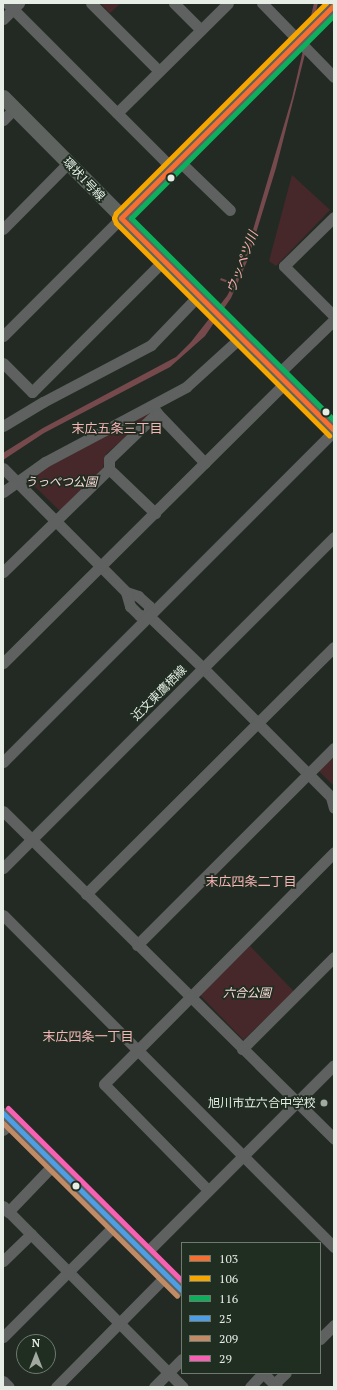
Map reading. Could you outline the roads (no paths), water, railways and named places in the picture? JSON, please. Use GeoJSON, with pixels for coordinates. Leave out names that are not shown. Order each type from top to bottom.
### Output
{"type":"FeatureCollection","features":[{"type":"Feature","properties":{"kind":"main road","name":"環状1号線"},"geometry":{"type":"LineString","coordinates":[[3,97],[121,218],[334,431]]}},
{"type":"Feature","properties":{"kind":"street"},"geometry":{"type":"LineString","coordinates":[[91,3],[159,71]]}},
{"type":"Feature","properties":{"kind":"street"},"geometry":{"type":"LineString","coordinates":[[174,3],[201,30]]}},
{"type":"Feature","properties":{"kind":"street"},"geometry":{"type":"LineString","coordinates":[[117,113],[228,3]]}},
{"type":"Feature","properties":{"kind":"street"},"geometry":{"type":"LineString","coordinates":[[262,3],[290,30],[334,77]]}},
{"type":"Feature","properties":{"kind":"street"},"geometry":{"type":"LineString","coordinates":[[3,19],[13,5],[117,113],[230,210]]}},
{"type":"Feature","properties":{"kind":"street"},"geometry":{"type":"LineString","coordinates":[[3,336],[334,5]]}},
{"type":"Feature","properties":{"kind":"street"},"geometry":{"type":"LineString","coordinates":[[3,120],[15,108]]}},
{"type":"Feature","properties":{"kind":"street"},"geometry":{"type":"LineString","coordinates":[[3,229],[68,163]]}},
{"type":"Feature","properties":{"kind":"street"},"geometry":{"type":"LineString","coordinates":[[334,217],[284,266],[334,316]]}},
{"type":"Feature","properties":{"kind":"street"},"geometry":{"type":"LineString","coordinates":[[32,392],[164,260]]}},
{"type":"Feature","properties":{"kind":"street"},"geometry":{"type":"LineString","coordinates":[[3,426],[42,402],[151,345],[203,299]]}},
{"type":"Feature","properties":{"kind":"street"},"geometry":{"type":"LineString","coordinates":[[3,663],[205,463],[334,320]]}},
{"type":"Feature","properties":{"kind":"street"},"geometry":{"type":"LineString","coordinates":[[3,572],[109,468],[110,459],[155,410],[186,387],[236,332]]}},
{"type":"Feature","properties":{"kind":"street"},"geometry":{"type":"LineString","coordinates":[[3,363],[42,402]]}},
{"type":"Feature","properties":{"kind":"street"},"geometry":{"type":"LineString","coordinates":[[155,410],[205,463]]}},
{"type":"Feature","properties":{"kind":"street"},"geometry":{"type":"LineString","coordinates":[[3,492],[10,475],[45,462],[155,410]]}},
{"type":"Feature","properties":{"kind":"street"},"geometry":{"type":"LineString","coordinates":[[3,762],[334,431]]}},
{"type":"Feature","properties":{"kind":"street"},"geometry":{"type":"LineString","coordinates":[[109,468],[155,513]]}},
{"type":"Feature","properties":{"kind":"street"},"geometry":{"type":"LineString","coordinates":[[10,475],[126,592],[138,596],[149,606],[149,616],[258,723],[333,801]]}},
{"type":"Feature","properties":{"kind":"street","name":"近文東鷹栖線"},"geometry":{"type":"LineString","coordinates":[[3,868],[334,536]]}},
{"type":"Feature","properties":{"kind":"street"},"geometry":{"type":"LineString","coordinates":[[86,894],[334,647]]}},
{"type":"Feature","properties":{"kind":"street"},"geometry":{"type":"LineString","coordinates":[[137,945],[334,748]]}},
{"type":"Feature","properties":{"kind":"street"},"geometry":{"type":"LineString","coordinates":[[3,811],[334,1139]]}},
{"type":"Feature","properties":{"kind":"street"},"geometry":{"type":"LineString","coordinates":[[208,1190],[104,1084],[334,852]]}},
{"type":"Feature","properties":{"kind":"street"},"geometry":{"type":"LineString","coordinates":[[3,915],[334,1247]]}},
{"type":"Feature","properties":{"kind":"street"},"geometry":{"type":"LineString","coordinates":[[242,1049],[334,957]]}},
{"type":"Feature","properties":{"kind":"street"},"geometry":{"type":"LineString","coordinates":[[145,1254],[334,1065]]}},
{"type":"Feature","properties":{"kind":"street"},"geometry":{"type":"LineString","coordinates":[[3,1113],[181,1291]]}},
{"type":"Feature","properties":{"kind":"street"},"geometry":{"type":"LineString","coordinates":[[3,1130],[12,1122]]}},
{"type":"Feature","properties":{"kind":"street"},"geometry":{"type":"LineString","coordinates":[[54,1164],[6,1209],[183,1387]]}},
{"type":"Feature","properties":{"kind":"street"},"geometry":{"type":"LineString","coordinates":[[3,1337],[115,1225]]}},
{"type":"Feature","properties":{"kind":"street"},"geometry":{"type":"LineString","coordinates":[[3,1261],[31,1234]]}},
{"type":"Feature","properties":{"kind":"street"},"geometry":{"type":"LineString","coordinates":[[56,1387],[167,1276]]}},
{"type":"Feature","properties":{"kind":"street"},"geometry":{"type":"LineString","coordinates":[[321,1338],[334,1325]]}},
{"type":"Feature","properties":{"kind":"street"},"geometry":{"type":"LineString","coordinates":[[154,1387],[181,1360]]}},
{"type":"Feature","properties":{"kind":"street"},"geometry":{"type":"LineString","coordinates":[[250,1387],[262,1374]]}},
{"type":"Feature","properties":{"kind":"street"},"geometry":{"type":"LineString","coordinates":[[264,1374],[276,1386],[285,1374]]}},
{"type":"Feature","properties":{"kind":"street"},"geometry":{"type":"LineString","coordinates":[[3,1381],[9,1387]]}},
{"type":"Feature","properties":{"kind":"place","name":"旭川市立六合中学校"},"geometry":{"type":"Point","coordinates":[324,1103]}},
{"type":"Feature","properties":{"kind":"district","name":"末広五条三丁目"},"geometry":{"type":"Point","coordinates":[117,428]}},
{"type":"Feature","properties":{"kind":"district","name":"末広四条二丁目"},"geometry":{"type":"Point","coordinates":[251,881]}},
{"type":"Feature","properties":{"kind":"district","name":"末広四条一丁目"},"geometry":{"type":"Point","coordinates":[88,1036]}},
{"type":"Feature","properties":{"kind":"water label","name":"ウッペツ川"},"geometry":{"type":"Point","coordinates":[242,262]}},
{"type":"Feature","properties":{"kind":"park label","name":"うっぺつ公園"},"geometry":{"type":"Point","coordinates":[61,482]}},
{"type":"Feature","properties":{"kind":"park label","name":"六合公園"},"geometry":{"type":"Point","coordinates":[247,993]}}]}
